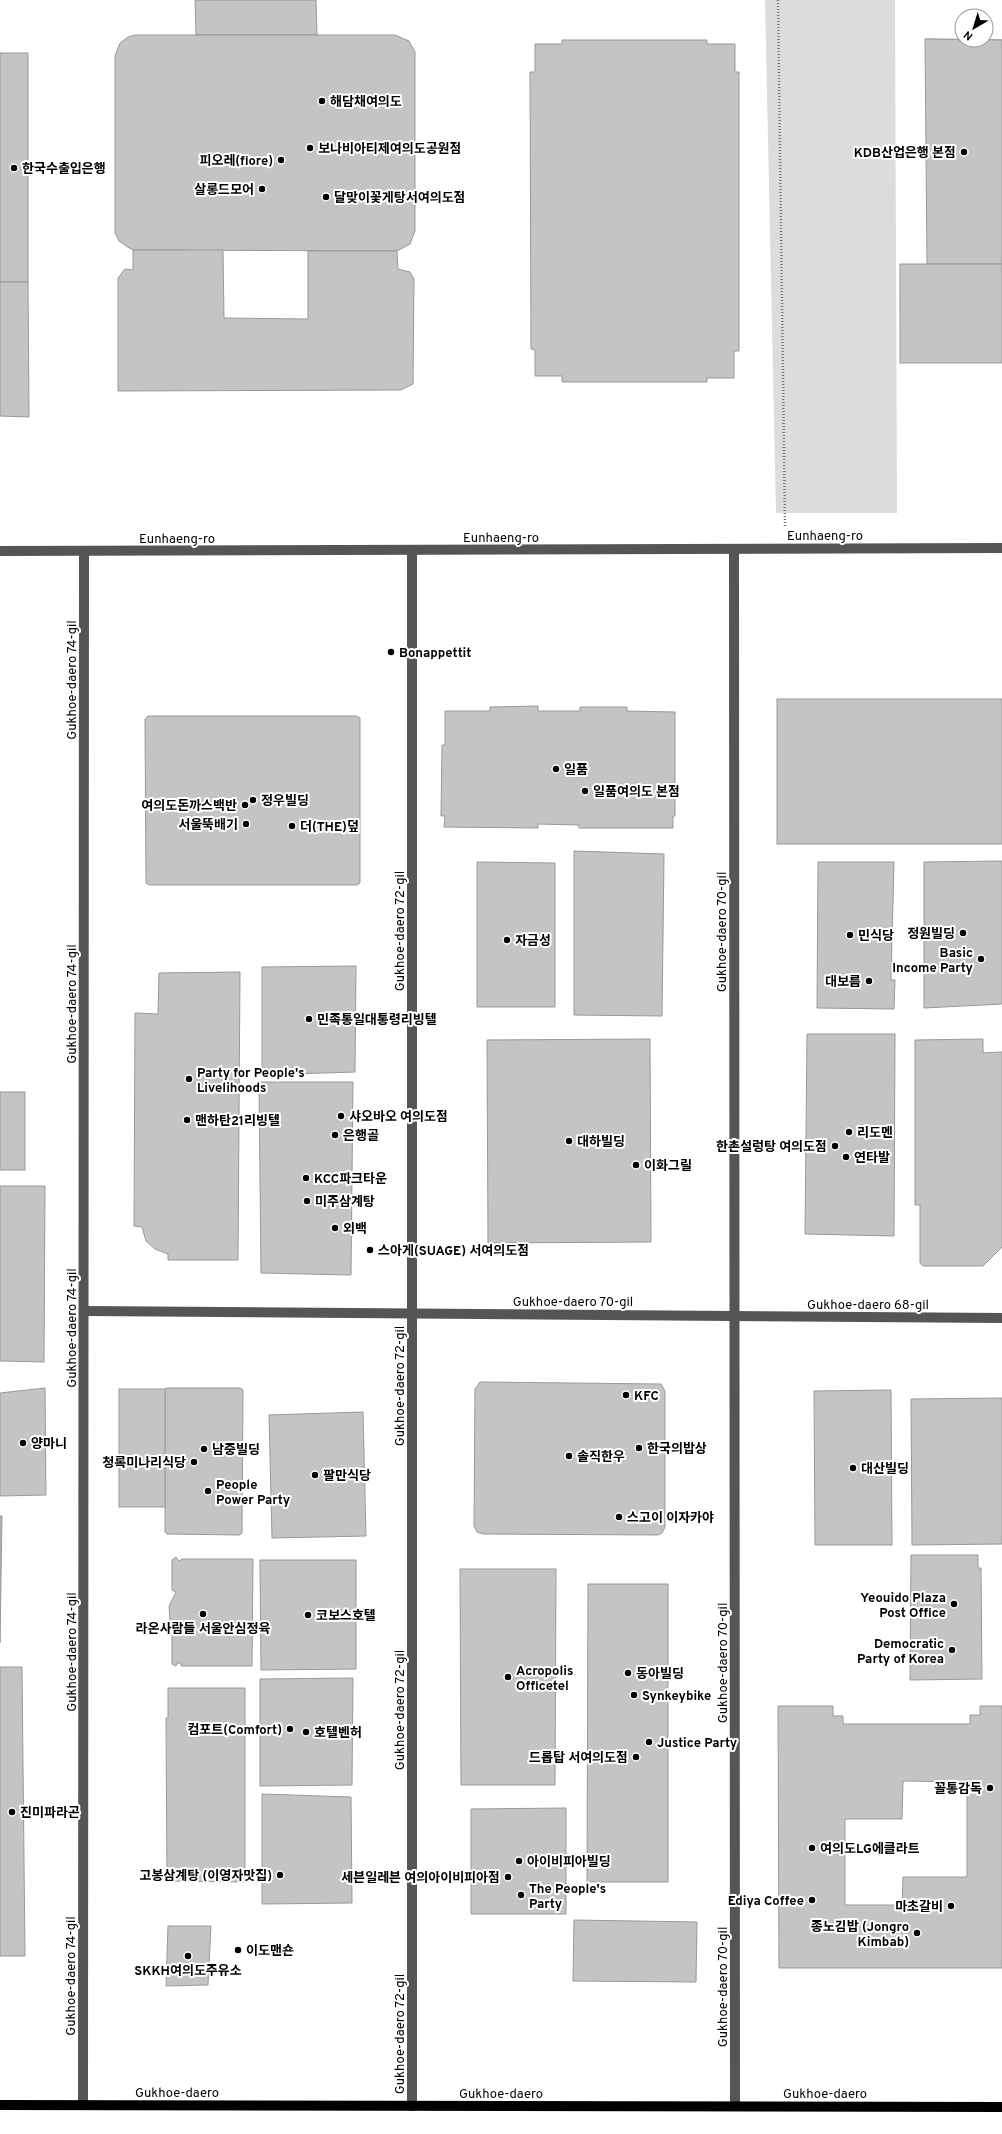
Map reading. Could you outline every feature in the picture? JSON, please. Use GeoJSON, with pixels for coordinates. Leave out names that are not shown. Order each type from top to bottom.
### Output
{"type":"FeatureCollection","features":[{"type":"Feature","properties":{"kind":"main road","name":"Gukhoe-daero"},"geometry":{"type":"LineString","coordinates":[[0,2105],[1002,2107]]}},
{"type":"Feature","properties":{"kind":"street","name":"Eunhaeng-ro"},"geometry":{"type":"LineString","coordinates":[[0,551],[1002,548]]}},
{"type":"Feature","properties":{"kind":"street","name":"Gukhoe-daero 70-gil"},"geometry":{"type":"LineString","coordinates":[[734,549],[735,2106]]}},
{"type":"Feature","properties":{"kind":"street","name":"Gukhoe-daero 72-gil"},"geometry":{"type":"LineString","coordinates":[[412,550],[412,2106]]}},
{"type":"Feature","properties":{"kind":"street","name":"Gukhoe-daero 74-gil"},"geometry":{"type":"LineString","coordinates":[[83,2105],[84,551]]}},
{"type":"Feature","properties":{"kind":"street","name":"Gukhoe-daero 72-gil"},"geometry":{"type":"LineString","coordinates":[[84,1311],[412,1313]]}},
{"type":"Feature","properties":{"kind":"street","name":"Gukhoe-daero 70-gil"},"geometry":{"type":"LineString","coordinates":[[412,1313],[735,1316]]}},
{"type":"Feature","properties":{"kind":"street","name":"Gukhoe-daero 68-gil"},"geometry":{"type":"LineString","coordinates":[[735,1316],[1002,1318]]}},
{"type":"Feature","properties":{"kind":"path"},"geometry":{"type":"LineString","coordinates":[[778,0],[785,548]]}},
{"type":"Feature","properties":{"kind":"shaded area"},"geometry":{"type":"Polygon","coordinates":[[[765,0],[895,0],[897,513],[776,513],[765,0]]]}},
{"type":"Feature","properties":{"kind":"building"},"geometry":{"type":"Polygon","coordinates":[[[195,0],[316,0],[317,35],[196,35],[195,0]]]}},
{"type":"Feature","properties":{"kind":"building"},"geometry":{"type":"Polygon","coordinates":[[[135,35],[395,35],[409,41],[415,52],[415,231],[410,244],[397,251],[133,250],[119,241],[115,233],[115,56],[120,43],[128,37],[135,35]]]}},
{"type":"Feature","properties":{"kind":"building"},"geometry":{"type":"Polygon","coordinates":[[[925,39],[954,39],[954,48],[994,48],[994,40],[1002,40],[1002,142],[978,142],[925,39]]]}},
{"type":"Feature","properties":{"kind":"building","name":"KDB산업은행 본점"},"geometry":{"type":"Polygon","coordinates":[[[925,39],[954,39],[954,48],[994,48],[994,40],[1002,40],[1002,264],[927,264],[925,39]]]}},
{"type":"Feature","properties":{"kind":"building"},"geometry":{"type":"Polygon","coordinates":[[[562,40],[707,40],[707,44],[735,44],[735,72],[739,72],[739,351],[734,351],[734,378],[707,378],[707,382],[562,382],[562,376],[535,376],[535,350],[531,349],[530,72],[535,72],[535,44],[562,44],[562,40]]]}},
{"type":"Feature","properties":{"kind":"building","name":"한국수출입은행"},"geometry":{"type":"Polygon","coordinates":[[[0,53],[28,53],[28,282],[0,282],[0,53]]]}},
{"type":"Feature","properties":{"kind":"building"},"geometry":{"type":"Polygon","coordinates":[[[133,250],[223,250],[224,318],[308,319],[308,251],[397,251],[398,269],[410,272],[414,279],[413,384],[401,390],[118,391],[118,278],[125,269],[133,270],[133,250]]]}},
{"type":"Feature","properties":{"kind":"building"},"geometry":{"type":"Polygon","coordinates":[[[900,264],[1002,264],[1002,363],[900,363],[900,264]]]}},
{"type":"Feature","properties":{"kind":"building"},"geometry":{"type":"Polygon","coordinates":[[[0,282],[28,282],[29,417],[0,416],[0,282]]]}},
{"type":"Feature","properties":{"kind":"building"},"geometry":{"type":"Polygon","coordinates":[[[777,699],[1002,699],[1002,844],[777,844],[777,699]]]}},
{"type":"Feature","properties":{"kind":"building"},"geometry":{"type":"Polygon","coordinates":[[[538,706],[538,711],[580,711],[580,707],[627,707],[627,711],[675,712],[675,816],[673,816],[673,828],[579,828],[579,825],[538,824],[538,828],[444,827],[445,816],[441,816],[442,745],[445,745],[445,711],[490,711],[490,707],[538,706]]]}},
{"type":"Feature","properties":{"kind":"building","name":"정우빌딩"},"geometry":{"type":"Polygon","coordinates":[[[148,716],[356,716],[360,718],[360,883],[357,885],[149,885],[146,883],[145,719],[148,716]]]}},
{"type":"Feature","properties":{"kind":"building"},"geometry":{"type":"Polygon","coordinates":[[[574,851],[664,854],[662,1016],[574,1015],[574,851]]]}},
{"type":"Feature","properties":{"kind":"building","name":"정원빌딩"},"geometry":{"type":"Polygon","coordinates":[[[1002,861],[1002,1004],[924,1008],[924,862],[1002,861]]]}},
{"type":"Feature","properties":{"kind":"building"},"geometry":{"type":"Polygon","coordinates":[[[477,862],[555,863],[555,1007],[477,1007],[477,862]]]}},
{"type":"Feature","properties":{"kind":"building"},"geometry":{"type":"Polygon","coordinates":[[[818,862],[894,862],[891,980],[895,980],[894,1009],[817,1008],[818,862]]]}},
{"type":"Feature","properties":{"kind":"building","name":"민족통일대통령리빙텔"},"geometry":{"type":"Polygon","coordinates":[[[356,966],[355,1072],[262,1075],[262,967],[356,966]]]}},
{"type":"Feature","properties":{"kind":"building","name":"맨하탄21리빙텔"},"geometry":{"type":"Polygon","coordinates":[[[240,972],[238,1260],[168,1260],[168,1254],[155,1249],[146,1241],[142,1227],[134,1226],[135,1013],[158,1014],[159,973],[240,972]]]}},
{"type":"Feature","properties":{"kind":"building"},"geometry":{"type":"Polygon","coordinates":[[[807,1034],[895,1034],[894,1236],[805,1234],[807,1034]]]}},
{"type":"Feature","properties":{"kind":"building","name":"대하빌딩"},"geometry":{"type":"Polygon","coordinates":[[[650,1039],[651,1242],[488,1243],[487,1040],[650,1039]]]}},
{"type":"Feature","properties":{"kind":"building"},"geometry":{"type":"Polygon","coordinates":[[[983,1039],[983,1053],[1002,1052],[1002,1247],[983,1266],[923,1266],[920,1263],[920,1205],[915,1205],[915,1040],[983,1039]]]}},
{"type":"Feature","properties":{"kind":"building","name":"KCC파크타운"},"geometry":{"type":"Polygon","coordinates":[[[259,1082],[353,1082],[351,1275],[261,1273],[259,1082]]]}},
{"type":"Feature","properties":{"kind":"building"},"geometry":{"type":"Polygon","coordinates":[[[0,1092],[25,1092],[25,1170],[0,1170],[0,1092]]]}},
{"type":"Feature","properties":{"kind":"building"},"geometry":{"type":"Polygon","coordinates":[[[0,1186],[45,1186],[44,1362],[0,1361],[0,1186]]]}},
{"type":"Feature","properties":{"kind":"building"},"geometry":{"type":"Polygon","coordinates":[[[480,1382],[661,1384],[665,1391],[665,1527],[662,1533],[658,1535],[483,1534],[477,1532],[474,1526],[475,1389],[480,1382]]]}},
{"type":"Feature","properties":{"kind":"building"},"geometry":{"type":"Polygon","coordinates":[[[45,1388],[46,1495],[0,1496],[0,1393],[45,1388]]]}},
{"type":"Feature","properties":{"kind":"building","name":"남중빌딩"},"geometry":{"type":"Polygon","coordinates":[[[166,1388],[240,1388],[243,1390],[242,1533],[240,1535],[167,1534],[165,1532],[166,1388]]]}},
{"type":"Feature","properties":{"kind":"building"},"geometry":{"type":"Polygon","coordinates":[[[119,1389],[165,1389],[165,1507],[119,1507],[119,1389]]]}},
{"type":"Feature","properties":{"kind":"building","name":"대산빌딩"},"geometry":{"type":"Polygon","coordinates":[[[891,1390],[892,1545],[815,1545],[814,1391],[891,1390]]]}},
{"type":"Feature","properties":{"kind":"building"},"geometry":{"type":"Polygon","coordinates":[[[1002,1398],[1002,1544],[912,1545],[911,1399],[1002,1398]]]}},
{"type":"Feature","properties":{"kind":"building"},"geometry":{"type":"Polygon","coordinates":[[[363,1412],[366,1536],[272,1538],[269,1415],[363,1412]]]}},
{"type":"Feature","properties":{"kind":"building"},"geometry":{"type":"Polygon","coordinates":[[[0,1516],[2,1516],[0,1643],[0,1516]]]}},
{"type":"Feature","properties":{"kind":"building"},"geometry":{"type":"Polygon","coordinates":[[[911,1555],[978,1555],[978,1568],[981,1568],[982,1679],[910,1680],[911,1555]]]}},
{"type":"Feature","properties":{"kind":"building"},"geometry":{"type":"Polygon","coordinates":[[[176,1557],[179,1561],[182,1559],[253,1559],[252,1666],[181,1666],[181,1663],[177,1663],[176,1666],[172,1664],[172,1634],[175,1633],[170,1620],[169,1606],[176,1592],[172,1590],[172,1560],[176,1557]]]}},
{"type":"Feature","properties":{"kind":"building","name":"코보스호텔"},"geometry":{"type":"Polygon","coordinates":[[[260,1560],[356,1560],[356,1669],[261,1670],[260,1560]]]}},
{"type":"Feature","properties":{"kind":"building","name":"Acropolis Officetel"},"geometry":{"type":"Polygon","coordinates":[[[460,1569],[556,1569],[555,1785],[461,1785],[460,1569]]]}},
{"type":"Feature","properties":{"kind":"building","name":"동아빌딩"},"geometry":{"type":"Polygon","coordinates":[[[588,1584],[668,1584],[668,1882],[587,1882],[588,1584]]]}},
{"type":"Feature","properties":{"kind":"building","name":"진미파라곤"},"geometry":{"type":"Polygon","coordinates":[[[0,1667],[22,1667],[25,1956],[0,1956],[0,1667]]]}},
{"type":"Feature","properties":{"kind":"building","name":"호텔벤허"},"geometry":{"type":"Polygon","coordinates":[[[353,1678],[352,1785],[260,1786],[260,1679],[353,1678]]]}},
{"type":"Feature","properties":{"kind":"building"},"geometry":{"type":"Polygon","coordinates":[[[168,1688],[245,1688],[245,1882],[167,1881],[166,1718],[168,1718],[168,1688]]]}},
{"type":"Feature","properties":{"kind":"building","name":"여의도LG에클라트"},"geometry":{"type":"Polygon","coordinates":[[[778,1706],[833,1706],[833,1716],[843,1716],[843,1724],[970,1724],[970,1715],[980,1715],[980,1706],[1002,1706],[1002,1968],[779,1968],[778,1706]],[[903,1781],[902,1819],[845,1819],[845,1905],[902,1905],[903,1877],[967,1877],[967,1782],[903,1781]]]}},
{"type":"Feature","properties":{"kind":"building"},"geometry":{"type":"Polygon","coordinates":[[[262,1794],[351,1797],[352,1903],[262,1904],[262,1794]]]}},
{"type":"Feature","properties":{"kind":"building","name":"아이비피아빌딩"},"geometry":{"type":"Polygon","coordinates":[[[566,1808],[566,1914],[471,1914],[471,1809],[566,1808]]]}},
{"type":"Feature","properties":{"kind":"building"},"geometry":{"type":"Polygon","coordinates":[[[574,1920],[697,1922],[696,1982],[573,1981],[574,1920]]]}},
{"type":"Feature","properties":{"kind":"building","name":"SKKH여의도주유소"},"geometry":{"type":"Polygon","coordinates":[[[168,1926],[211,1926],[208,1985],[166,1986],[168,1926]]]}},
{"type":"Feature","properties":{"kind":"place","name":"해담채여의도"},"geometry":{"type":"Point","coordinates":[322,101]}},
{"type":"Feature","properties":{"kind":"place","name":"보나비아티제여의도공원점"},"geometry":{"type":"Point","coordinates":[310,148]}},
{"type":"Feature","properties":{"kind":"place","name":"KDB산업은행 본점"},"geometry":{"type":"Point","coordinates":[964,152]}},
{"type":"Feature","properties":{"kind":"place","name":"피오레(fiore)"},"geometry":{"type":"Point","coordinates":[281,160]}},
{"type":"Feature","properties":{"kind":"place","name":"한국수출입은행"},"geometry":{"type":"Point","coordinates":[14,168]}},
{"type":"Feature","properties":{"kind":"place","name":"살롱드모어"},"geometry":{"type":"Point","coordinates":[262,189]}},
{"type":"Feature","properties":{"kind":"place","name":"달맞이꽃게탕서여의도점"},"geometry":{"type":"Point","coordinates":[326,197]}},
{"type":"Feature","properties":{"kind":"place","name":"Bonappettit"},"geometry":{"type":"Point","coordinates":[391,652]}},
{"type":"Feature","properties":{"kind":"place","name":"일품"},"geometry":{"type":"Point","coordinates":[556,769]}},
{"type":"Feature","properties":{"kind":"place","name":"일품여의도 본점"},"geometry":{"type":"Point","coordinates":[585,791]}},
{"type":"Feature","properties":{"kind":"place","name":"정우빌딩"},"geometry":{"type":"Point","coordinates":[253,800]}},
{"type":"Feature","properties":{"kind":"place","name":"여의도돈까스백반"},"geometry":{"type":"Point","coordinates":[245,805]}},
{"type":"Feature","properties":{"kind":"place","name":"서울뚝배기"},"geometry":{"type":"Point","coordinates":[246,824]}},
{"type":"Feature","properties":{"kind":"place","name":"더(THE)덮"},"geometry":{"type":"Point","coordinates":[292,826]}},
{"type":"Feature","properties":{"kind":"place","name":"정원빌딩"},"geometry":{"type":"Point","coordinates":[963,933]}},
{"type":"Feature","properties":{"kind":"place","name":"민식당"},"geometry":{"type":"Point","coordinates":[850,935]}},
{"type":"Feature","properties":{"kind":"place","name":"자금성"},"geometry":{"type":"Point","coordinates":[507,940]}},
{"type":"Feature","properties":{"kind":"place","name":"Basic Income Party"},"geometry":{"type":"Point","coordinates":[981,959]}},
{"type":"Feature","properties":{"kind":"place","name":"대보름"},"geometry":{"type":"Point","coordinates":[869,981]}},
{"type":"Feature","properties":{"kind":"place","name":"민족통일대통령리빙텔"},"geometry":{"type":"Point","coordinates":[309,1019]}},
{"type":"Feature","properties":{"kind":"place","name":"Party for People's Livelihoods"},"geometry":{"type":"Point","coordinates":[189,1079]}},
{"type":"Feature","properties":{"kind":"place","name":"샤오바오 여의도점"},"geometry":{"type":"Point","coordinates":[341,1116]}},
{"type":"Feature","properties":{"kind":"place","name":"맨하탄21리빙텔"},"geometry":{"type":"Point","coordinates":[187,1120]}},
{"type":"Feature","properties":{"kind":"place","name":"리도멘"},"geometry":{"type":"Point","coordinates":[849,1132]}},
{"type":"Feature","properties":{"kind":"place","name":"은행골"},"geometry":{"type":"Point","coordinates":[335,1135]}},
{"type":"Feature","properties":{"kind":"place","name":"대하빌딩"},"geometry":{"type":"Point","coordinates":[569,1141]}},
{"type":"Feature","properties":{"kind":"place","name":"한촌설렁탕 여의도점"},"geometry":{"type":"Point","coordinates":[835,1146]}},
{"type":"Feature","properties":{"kind":"place","name":"연타발"},"geometry":{"type":"Point","coordinates":[846,1157]}},
{"type":"Feature","properties":{"kind":"place","name":"이화그릴"},"geometry":{"type":"Point","coordinates":[636,1165]}},
{"type":"Feature","properties":{"kind":"place","name":"KCC파크타운"},"geometry":{"type":"Point","coordinates":[306,1178]}},
{"type":"Feature","properties":{"kind":"place","name":"미주삼계탕"},"geometry":{"type":"Point","coordinates":[307,1201]}},
{"type":"Feature","properties":{"kind":"place","name":"외백"},"geometry":{"type":"Point","coordinates":[335,1228]}},
{"type":"Feature","properties":{"kind":"place","name":"스아게(SUAGE) 서여의도점"},"geometry":{"type":"Point","coordinates":[370,1250]}},
{"type":"Feature","properties":{"kind":"place","name":"KFC"},"geometry":{"type":"Point","coordinates":[626,1395]}},
{"type":"Feature","properties":{"kind":"place","name":"양마니"},"geometry":{"type":"Point","coordinates":[23,1443]}},
{"type":"Feature","properties":{"kind":"place","name":"한국의밥상"},"geometry":{"type":"Point","coordinates":[639,1448]}},
{"type":"Feature","properties":{"kind":"place","name":"남중빌딩"},"geometry":{"type":"Point","coordinates":[204,1449]}},
{"type":"Feature","properties":{"kind":"place","name":"솔직한우"},"geometry":{"type":"Point","coordinates":[569,1456]}},
{"type":"Feature","properties":{"kind":"place","name":"청록미나리식당"},"geometry":{"type":"Point","coordinates":[194,1462]}},
{"type":"Feature","properties":{"kind":"place","name":"대산빌딩"},"geometry":{"type":"Point","coordinates":[853,1468]}},
{"type":"Feature","properties":{"kind":"place","name":"팔만식당"},"geometry":{"type":"Point","coordinates":[315,1475]}},
{"type":"Feature","properties":{"kind":"place","name":"People Power Party"},"geometry":{"type":"Point","coordinates":[208,1491]}},
{"type":"Feature","properties":{"kind":"place","name":"스고이 이자카야"},"geometry":{"type":"Point","coordinates":[619,1517]}},
{"type":"Feature","properties":{"kind":"place","name":"Yeouido Plaza Post Office"},"geometry":{"type":"Point","coordinates":[954,1604]}},
{"type":"Feature","properties":{"kind":"place","name":"라온사람들 서울안심정육"},"geometry":{"type":"Point","coordinates":[203,1614]}},
{"type":"Feature","properties":{"kind":"place","name":"코보스호텔"},"geometry":{"type":"Point","coordinates":[308,1615]}},
{"type":"Feature","properties":{"kind":"place","name":"Democratic Party of Korea"},"geometry":{"type":"Point","coordinates":[952,1650]}},
{"type":"Feature","properties":{"kind":"place","name":"동아빌딩"},"geometry":{"type":"Point","coordinates":[628,1673]}},
{"type":"Feature","properties":{"kind":"place","name":"Acropolis Officetel"},"geometry":{"type":"Point","coordinates":[508,1677]}},
{"type":"Feature","properties":{"kind":"place","name":"Synkeybike"},"geometry":{"type":"Point","coordinates":[634,1695]}},
{"type":"Feature","properties":{"kind":"place","name":"컴포트(Comfort)"},"geometry":{"type":"Point","coordinates":[290,1729]}},
{"type":"Feature","properties":{"kind":"place","name":"호텔벤허"},"geometry":{"type":"Point","coordinates":[306,1732]}},
{"type":"Feature","properties":{"kind":"place","name":"Justice Party"},"geometry":{"type":"Point","coordinates":[649,1742]}},
{"type":"Feature","properties":{"kind":"place","name":"드롭탑 서여의도점"},"geometry":{"type":"Point","coordinates":[636,1757]}},
{"type":"Feature","properties":{"kind":"place","name":"꼴통감독"},"geometry":{"type":"Point","coordinates":[990,1788]}},
{"type":"Feature","properties":{"kind":"place","name":"진미파라곤"},"geometry":{"type":"Point","coordinates":[12,1812]}},
{"type":"Feature","properties":{"kind":"place","name":"여의도LG에클라트"},"geometry":{"type":"Point","coordinates":[812,1848]}},
{"type":"Feature","properties":{"kind":"place","name":"아이비피아빌딩"},"geometry":{"type":"Point","coordinates":[519,1861]}},
{"type":"Feature","properties":{"kind":"place","name":"고봉삼계탕 (이영자맛집)"},"geometry":{"type":"Point","coordinates":[280,1875]}},
{"type":"Feature","properties":{"kind":"place","name":"세븐일레븐 여의아이비피아점"},"geometry":{"type":"Point","coordinates":[508,1877]}},
{"type":"Feature","properties":{"kind":"place","name":"The People's Party"},"geometry":{"type":"Point","coordinates":[521,1895]}},
{"type":"Feature","properties":{"kind":"place","name":"Ediya Coffee"},"geometry":{"type":"Point","coordinates":[812,1900]}},
{"type":"Feature","properties":{"kind":"place","name":"마초갈비"},"geometry":{"type":"Point","coordinates":[951,1906]}},
{"type":"Feature","properties":{"kind":"place","name":"종노김밥 (Jongro Kimbab)"},"geometry":{"type":"Point","coordinates":[917,1933]}},
{"type":"Feature","properties":{"kind":"place","name":"이도맨숀"},"geometry":{"type":"Point","coordinates":[238,1950]}},
{"type":"Feature","properties":{"kind":"place","name":"SKKH여의도주유소"},"geometry":{"type":"Point","coordinates":[188,1956]}}]}
